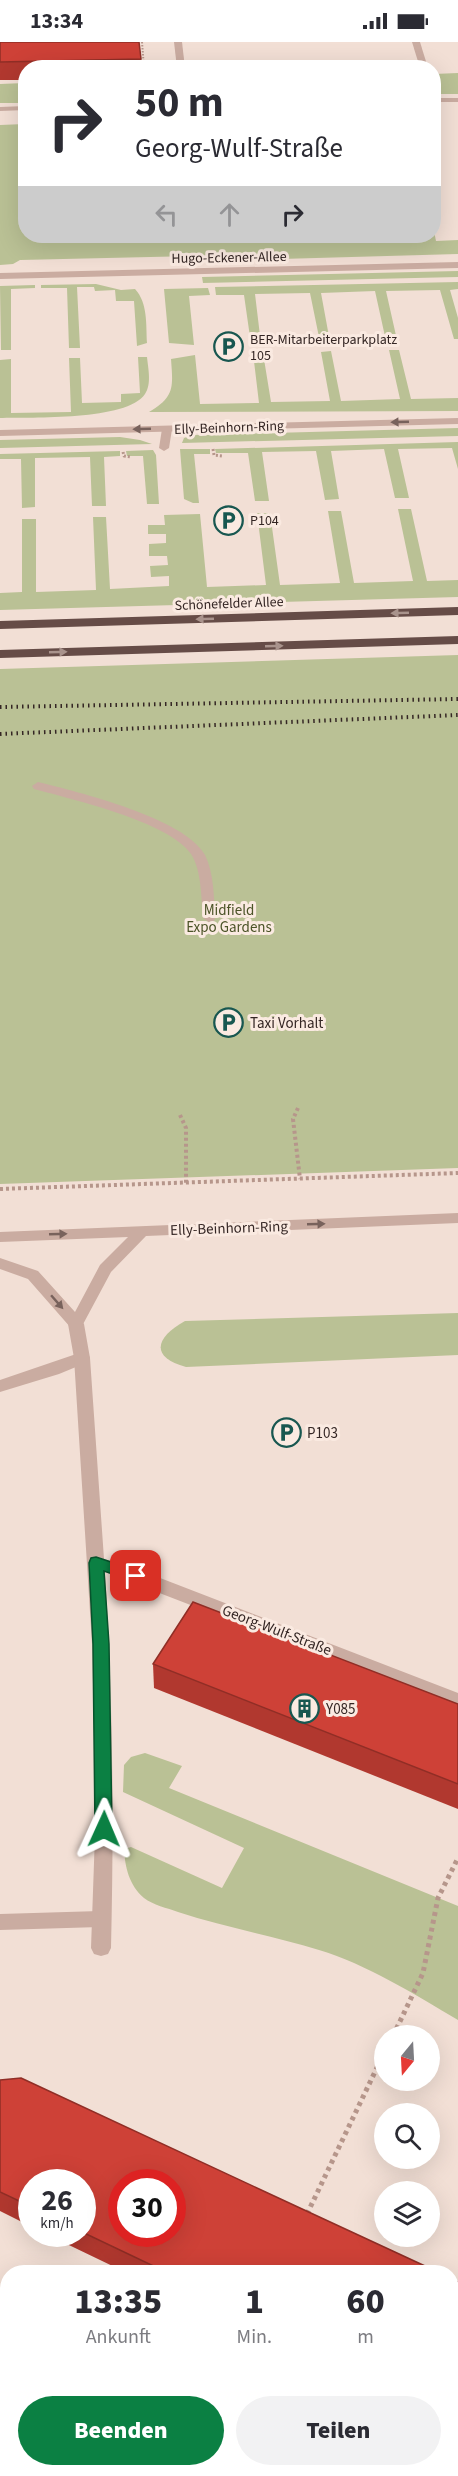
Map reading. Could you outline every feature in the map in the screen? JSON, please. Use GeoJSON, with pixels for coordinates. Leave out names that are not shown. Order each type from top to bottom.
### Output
{"type":"FeatureCollection","features":[{"type":"Feature","properties":{"kind":"highway","name":"Schönefelder Allee"},"geometry":{"type":"LineString","coordinates":[[0,625],[458,611]]}},
{"type":"Feature","properties":{"kind":"highway"},"geometry":{"type":"LineString","coordinates":[[0,654],[458,640]]}},
{"type":"Feature","properties":{"kind":"street"},"geometry":{"type":"LineString","coordinates":[[178,42],[180,60]]}},
{"type":"Feature","properties":{"kind":"street"},"geometry":{"type":"LineString","coordinates":[[416,42],[422,60]]}},
{"type":"Feature","properties":{"kind":"street"},"geometry":{"type":"LineString","coordinates":[[441,99],[458,100]]}},
{"type":"Feature","properties":{"kind":"street"},"geometry":{"type":"LineString","coordinates":[[0,109],[18,108]]}},
{"type":"Feature","properties":{"kind":"street","name":"Hugo-Eckener-Allee"},"geometry":{"type":"LineString","coordinates":[[0,276],[458,265]]}},
{"type":"Feature","properties":{"kind":"street","name":"Elly-Beinhorn-Ring"},"geometry":{"type":"LineString","coordinates":[[0,434],[458,421]]}},
{"type":"Feature","properties":{"kind":"street"},"geometry":{"type":"LineString","coordinates":[[164,448],[167,429]]}},
{"type":"Feature","properties":{"kind":"street"},"geometry":{"type":"LineString","coordinates":[[38,786],[155,823],[184,839],[198,853],[207,893],[209,918]]}},
{"type":"Feature","properties":{"kind":"street","name":"Elly-Beinhorn-Ring"},"geometry":{"type":"LineString","coordinates":[[0,1237],[458,1218]]}},
{"type":"Feature","properties":{"kind":"street"},"geometry":{"type":"LineString","coordinates":[[76,1324],[105,1269],[142,1231]]}},
{"type":"Feature","properties":{"kind":"street"},"geometry":{"type":"LineString","coordinates":[[0,1263],[33,1275],[76,1324],[82,1358],[101,1644],[105,1806],[100,1919],[101,1948]]}},
{"type":"Feature","properties":{"kind":"street"},"geometry":{"type":"LineString","coordinates":[[0,1386],[53,1370],[82,1358]]}},
{"type":"Feature","properties":{"kind":"street","name":"Georg-Wulf-Straße"},"geometry":{"type":"LineString","coordinates":[[96,1563],[157,1584],[458,1701]]}},
{"type":"Feature","properties":{"kind":"street"},"geometry":{"type":"LineString","coordinates":[[0,1922],[100,1919]]}},
{"type":"Feature","properties":{"kind":"path"},"geometry":{"type":"LineString","coordinates":[[142,42],[143,60]]}},
{"type":"Feature","properties":{"kind":"path"},"geometry":{"type":"LineString","coordinates":[[298,1108],[293,1119],[300,1179]]}},
{"type":"Feature","properties":{"kind":"path"},"geometry":{"type":"LineString","coordinates":[[180,1115],[186,1128],[186,1183]]}},
{"type":"Feature","properties":{"kind":"path"},"geometry":{"type":"LineString","coordinates":[[0,1189],[458,1173]]}},
{"type":"Feature","properties":{"kind":"path"},"geometry":{"type":"LineString","coordinates":[[398,2025],[423,1973],[438,1898],[458,1858]]}},
{"type":"Feature","properties":{"kind":"path"},"geometry":{"type":"LineString","coordinates":[[305,2219],[374,2074]]}},
{"type":"Feature","properties":{"kind":"green space"},"geometry":{"type":"Polygon","coordinates":[[[458,73],[458,94],[441,94],[441,74],[458,73]]]}},
{"type":"Feature","properties":{"kind":"green space"},"geometry":{"type":"Polygon","coordinates":[[[18,83],[18,103],[0,103],[0,84],[18,83]]]}},
{"type":"Feature","properties":{"kind":"green space"},"geometry":{"type":"Polygon","coordinates":[[[18,124],[18,243],[441,243],[441,241],[458,240],[458,254],[243,260],[237,255],[20,260],[13,264],[0,265],[0,125],[18,124]]]}},
{"type":"Feature","properties":{"kind":"green space"},"geometry":{"type":"Polygon","coordinates":[[[458,271],[458,277],[203,283],[202,277],[458,271]]]}},
{"type":"Feature","properties":{"kind":"green space"},"geometry":{"type":"Polygon","coordinates":[[[458,282],[458,289],[450,290],[458,318],[458,339],[454,339],[440,290],[386,291],[397,340],[386,341],[375,291],[321,293],[330,342],[320,342],[310,293],[255,294],[261,344],[251,344],[244,295],[216,295],[215,287],[458,282]]]}},
{"type":"Feature","properties":{"kind":"green space"},"geometry":{"type":"Polygon","coordinates":[[[96,284],[121,290],[135,289],[144,307],[147,343],[137,346],[134,301],[116,301],[115,290],[95,291],[94,287],[77,287],[80,348],[69,348],[67,288],[41,288],[41,285],[96,284]]]}},
{"type":"Feature","properties":{"kind":"green space"},"geometry":{"type":"Polygon","coordinates":[[[35,285],[35,288],[11,289],[11,350],[1,350],[0,286],[35,285]]]}},
{"type":"Feature","properties":{"kind":"green space"},"geometry":{"type":"Polygon","coordinates":[[[208,288],[210,295],[189,296],[194,345],[169,343],[164,289],[208,288]]]}},
{"type":"Feature","properties":{"kind":"green space"},"geometry":{"type":"Polygon","coordinates":[[[389,350],[399,350],[411,399],[458,398],[458,411],[149,412],[168,396],[172,384],[171,359],[195,355],[200,404],[259,403],[253,353],[263,353],[271,402],[330,401],[321,352],[331,351],[341,401],[400,399],[389,350]]]}},
{"type":"Feature","properties":{"kind":"green space"},"geometry":{"type":"Polygon","coordinates":[[[138,357],[147,357],[149,381],[145,394],[135,403],[119,409],[77,416],[0,418],[0,360],[11,359],[11,413],[71,412],[69,358],[80,358],[82,403],[121,402],[121,394],[140,393],[138,357]]]}},
{"type":"Feature","properties":{"kind":"green space"},"geometry":{"type":"Polygon","coordinates":[[[458,428],[458,436],[182,443],[184,438],[193,435],[458,428]]]}},
{"type":"Feature","properties":{"kind":"green space"},"geometry":{"type":"Polygon","coordinates":[[[120,437],[152,444],[0,448],[0,440],[120,437]]]}},
{"type":"Feature","properties":{"kind":"green space"},"geometry":{"type":"Polygon","coordinates":[[[458,442],[458,469],[452,448],[398,449],[409,498],[395,498],[384,449],[331,451],[339,499],[325,500],[316,451],[262,452],[269,501],[255,501],[248,453],[216,453],[215,449],[458,442]]]}},
{"type":"Feature","properties":{"kind":"green space"},"geometry":{"type":"Polygon","coordinates":[[[180,449],[210,449],[210,454],[194,454],[199,503],[184,499],[180,449]]]}},
{"type":"Feature","properties":{"kind":"green space"},"geometry":{"type":"Polygon","coordinates":[[[153,450],[156,455],[159,504],[147,504],[143,456],[127,456],[126,451],[153,450]]]}},
{"type":"Feature","properties":{"kind":"green space"},"geometry":{"type":"Polygon","coordinates":[[[120,451],[120,456],[104,457],[106,506],[92,506],[90,457],[35,458],[35,507],[22,508],[21,459],[0,459],[0,454],[120,451]]]}},
{"type":"Feature","properties":{"kind":"green space"},"geometry":{"type":"Polygon","coordinates":[[[398,509],[411,509],[427,581],[458,580],[458,597],[0,610],[0,593],[22,592],[22,519],[36,519],[36,592],[96,590],[93,517],[106,517],[110,589],[169,586],[169,576],[151,577],[150,566],[168,565],[167,556],[149,556],[149,544],[166,543],[166,534],[148,534],[148,525],[165,525],[164,515],[200,514],[207,587],[266,585],[257,513],[270,513],[280,585],[340,583],[328,511],[341,511],[354,583],[413,581],[398,509]]]}},
{"type":"Feature","properties":{"kind":"green space","name":"Midfield Expo Gardens"},"geometry":{"type":"Polygon","coordinates":[[[458,655],[458,1168],[0,1184],[0,669],[458,655]]]}},
{"type":"Feature","properties":{"kind":"green space"},"geometry":{"type":"Polygon","coordinates":[[[458,1313],[458,1355],[186,1367],[166,1358],[161,1346],[168,1334],[185,1321],[458,1313]]]}},
{"type":"Feature","properties":{"kind":"green space"},"geometry":{"type":"Polygon","coordinates":[[[145,1753],[182,1766],[169,1788],[458,1906],[458,2020],[390,1981],[337,1956],[195,1917],[160,1906],[144,1898],[129,1875],[124,1849],[131,1847],[222,1888],[244,1848],[123,1792],[124,1765],[131,1757],[145,1753]]]}},
{"type":"Feature","properties":{"kind":"building"},"geometry":{"type":"Polygon","coordinates":[[[0,42],[139,42],[141,59],[18,60],[0,62],[0,42]]]}},
{"type":"Feature","properties":{"kind":"building","name":"Y085"},"geometry":{"type":"Polygon","coordinates":[[[193,1602],[458,1704],[458,1784],[153,1664],[193,1602]]]}},
{"type":"Feature","properties":{"kind":"building"},"geometry":{"type":"Polygon","coordinates":[[[21,2078],[374,2242],[374,2247],[384,2247],[423,2265],[151,2265],[114,2247],[186,2247],[186,2169],[108,2169],[108,2244],[96,2239],[96,2169],[18,2169],[18,2200],[0,2192],[0,2080],[21,2078]]]}},
{"type":"Feature","properties":{"kind":"railway"},"geometry":{"type":"LineString","coordinates":[[0,707],[458,699]]}},
{"type":"Feature","properties":{"kind":"railway"},"geometry":{"type":"LineString","coordinates":[[0,734],[458,715]]}},
{"type":"Feature","properties":{"kind":"place","name":"BER-Mitarbeiterparkplatz 105"},"geometry":{"type":"Point","coordinates":[229,347]}},
{"type":"Feature","properties":{"kind":"place","name":"P104"},"geometry":{"type":"Point","coordinates":[229,520]}},
{"type":"Feature","properties":{"kind":"place","name":"Taxi Vorhalt"},"geometry":{"type":"Point","coordinates":[229,1023]}},
{"type":"Feature","properties":{"kind":"place","name":"P103"},"geometry":{"type":"Point","coordinates":[286,1433]}},
{"type":"Feature","properties":{"kind":"place","name":"Y085"},"geometry":{"type":"Point","coordinates":[305,1709]}},
{"type":"Feature","properties":{"kind":"route"},"geometry":{"type":"LineString","coordinates":[[104,1829],[101,1644],[96,1563],[136,1576]]}}]}
